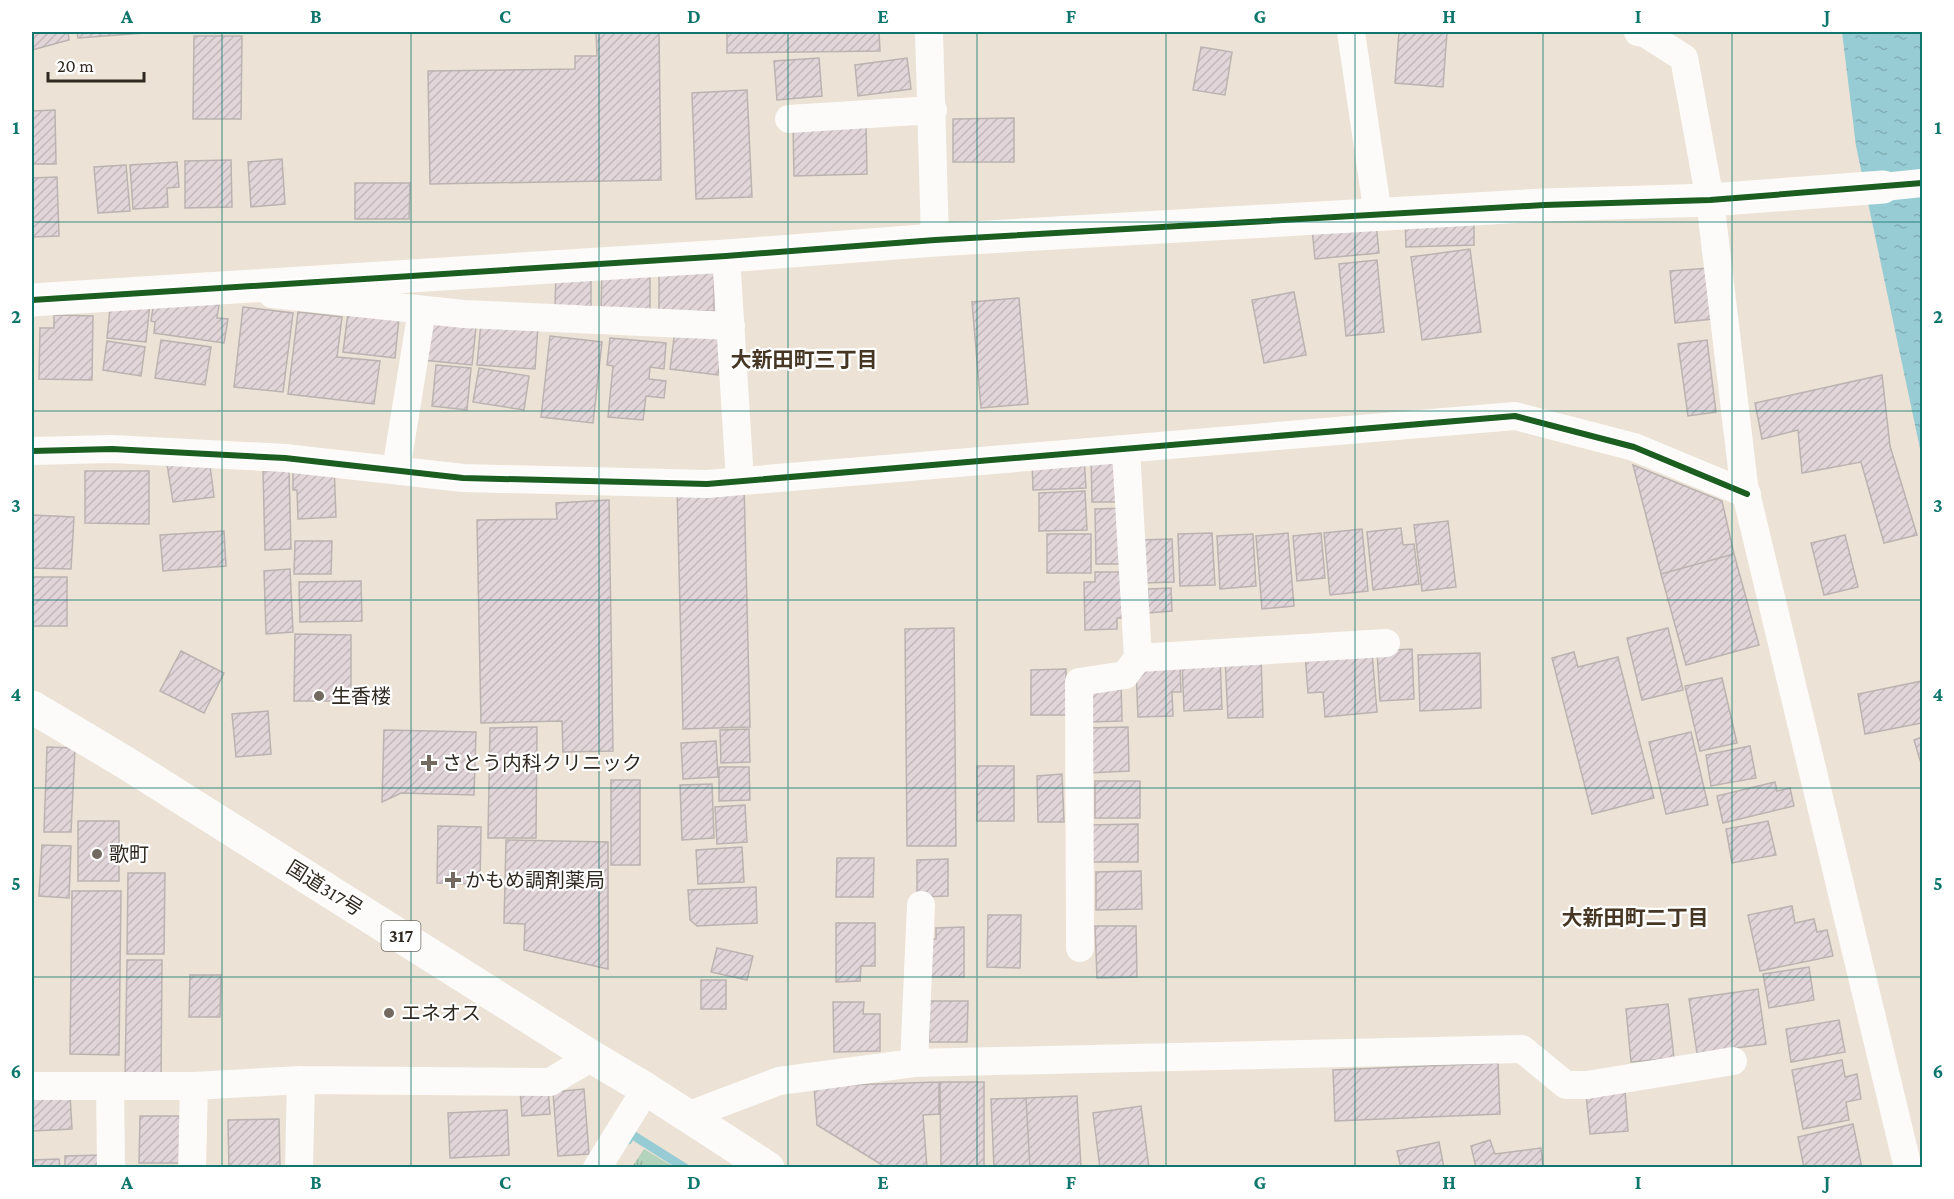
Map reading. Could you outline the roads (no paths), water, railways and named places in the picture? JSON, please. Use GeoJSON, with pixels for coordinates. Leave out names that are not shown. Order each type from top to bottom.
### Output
{"type":"FeatureCollection","features":[{"type":"Feature","properties":{"kind":"main road"},"geometry":{"type":"LineString","coordinates":[[32,300],[726,256],[935,240],[1544,205],[1710,200],[1884,187]]}},
{"type":"Feature","properties":{"kind":"main road","name":"国道317号"},"geometry":{"type":"LineString","coordinates":[[32,707],[126,763],[768,1167]]}},
{"type":"Feature","properties":{"kind":"street"},"geometry":{"type":"LineString","coordinates":[[929,32],[935,240]]}},
{"type":"Feature","properties":{"kind":"street"},"geometry":{"type":"LineString","coordinates":[[1351,32],[1378,215]]}},
{"type":"Feature","properties":{"kind":"street"},"geometry":{"type":"LineString","coordinates":[[1644,32],[1684,58],[1710,200],[1746,494],[1908,1167]]}},
{"type":"Feature","properties":{"kind":"street"},"geometry":{"type":"LineString","coordinates":[[789,119],[933,110]]}},
{"type":"Feature","properties":{"kind":"street"},"geometry":{"type":"LineString","coordinates":[[1884,187],[1923,183]]}},
{"type":"Feature","properties":{"kind":"street"},"geometry":{"type":"LineString","coordinates":[[726,256],[740,482]]}},
{"type":"Feature","properties":{"kind":"street"},"geometry":{"type":"LineString","coordinates":[[226,288],[464,314],[730,326]]}},
{"type":"Feature","properties":{"kind":"street"},"geometry":{"type":"LineString","coordinates":[[396,470],[422,310]]}},
{"type":"Feature","properties":{"kind":"street"},"geometry":{"type":"LineString","coordinates":[[32,451],[112,449],[285,458],[463,478],[707,484],[1515,416],[1634,447],[1746,494]]}},
{"type":"Feature","properties":{"kind":"street"},"geometry":{"type":"LineString","coordinates":[[1080,948],[1078,682],[1125,675],[1138,658],[1126,450]]}},
{"type":"Feature","properties":{"kind":"street"},"geometry":{"type":"LineString","coordinates":[[1138,658],[1386,644]]}},
{"type":"Feature","properties":{"kind":"street"},"geometry":{"type":"LineString","coordinates":[[914,1064],[921,905]]}},
{"type":"Feature","properties":{"kind":"street"},"geometry":{"type":"LineString","coordinates":[[687,1116],[779,1081],[914,1064],[1522,1049],[1566,1085],[1587,1085],[1733,1060]]}},
{"type":"Feature","properties":{"kind":"street"},"geometry":{"type":"LineString","coordinates":[[32,1086],[194,1086],[301,1080],[550,1082],[592,1057]]}},
{"type":"Feature","properties":{"kind":"street"},"geometry":{"type":"LineString","coordinates":[[299,1167],[301,1080]]}},
{"type":"Feature","properties":{"kind":"street"},"geometry":{"type":"LineString","coordinates":[[110,1086],[111,1167]]}},
{"type":"Feature","properties":{"kind":"street"},"geometry":{"type":"LineString","coordinates":[[192,1167],[194,1086]]}},
{"type":"Feature","properties":{"kind":"street"},"geometry":{"type":"LineString","coordinates":[[597,1167],[646,1089]]}},
{"type":"Feature","properties":{"kind":"water"},"geometry":{"type":"Polygon","coordinates":[[[1842,32],[1922,32],[1922,458],[1856,146],[1842,32]]]}},
{"type":"Feature","properties":{"kind":"waterway"},"geometry":{"type":"LineString","coordinates":[[628,1140],[631,1134],[685,1168]]}},
{"type":"Feature","properties":{"kind":"place","name":"生香楼"},"geometry":{"type":"Point","coordinates":[319,696]}},
{"type":"Feature","properties":{"kind":"place","name":"さとう内科クリニック"},"geometry":{"type":"Point","coordinates":[429,763]}},
{"type":"Feature","properties":{"kind":"place","name":"歌町"},"geometry":{"type":"Point","coordinates":[97,854]}},
{"type":"Feature","properties":{"kind":"place","name":"かもめ調剤薬局"},"geometry":{"type":"Point","coordinates":[453,880]}},
{"type":"Feature","properties":{"kind":"place","name":"エネオス"},"geometry":{"type":"Point","coordinates":[389,1013]}},
{"type":"Feature","properties":{"kind":"district","name":"大新田町三丁目"},"geometry":{"type":"Point","coordinates":[804,360]}},
{"type":"Feature","properties":{"kind":"district","name":"大新田町二丁目"},"geometry":{"type":"Point","coordinates":[1635,918]}}]}
